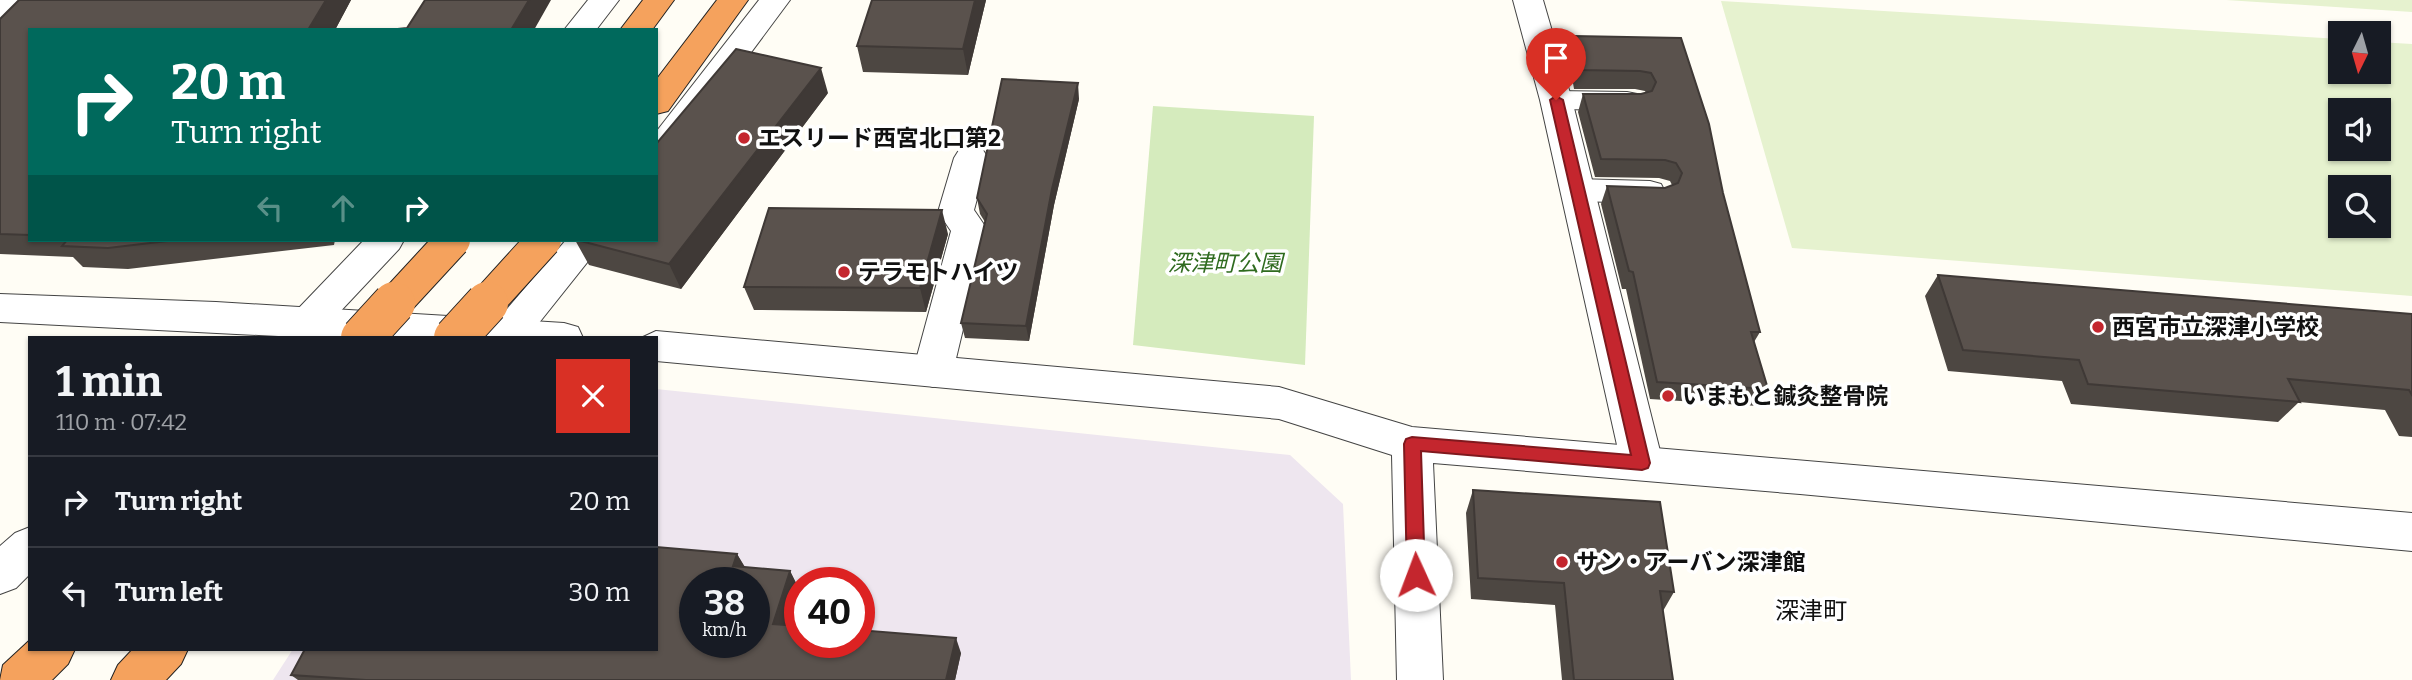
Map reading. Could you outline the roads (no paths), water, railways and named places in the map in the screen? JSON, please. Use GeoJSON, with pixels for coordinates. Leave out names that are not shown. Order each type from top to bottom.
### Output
{"type":"FeatureCollection","features":[{"type":"Feature","properties":{"kind":"highway"},"geometry":{"type":"LineString","coordinates":[[637,28],[659,0]]}},
{"type":"Feature","properties":{"kind":"highway"},"geometry":{"type":"LineString","coordinates":[[658,100],[733,0]]}},
{"type":"Feature","properties":{"kind":"highway"},"geometry":{"type":"LineString","coordinates":[[364,336],[451,242]]}},
{"type":"Feature","properties":{"kind":"highway"},"geometry":{"type":"LineString","coordinates":[[457,336],[542,242]]}},
{"type":"Feature","properties":{"kind":"highway"},"geometry":{"type":"LineString","coordinates":[[19,680],[50,651]]}},
{"type":"Feature","properties":{"kind":"highway"},"geometry":{"type":"LineString","coordinates":[[134,680],[163,651]]}},
{"type":"Feature","properties":{"kind":"street"},"geometry":{"type":"LineString","coordinates":[[0,14],[13,0]]}},
{"type":"Feature","properties":{"kind":"street"},"geometry":{"type":"LineString","coordinates":[[658,153],[775,0]]}},
{"type":"Feature","properties":{"kind":"street"},"geometry":{"type":"LineString","coordinates":[[1528,0],[1556,100],[1642,463]]}},
{"type":"Feature","properties":{"kind":"street"},"geometry":{"type":"LineString","coordinates":[[933,372],[969,229],[956,212],[971,158]]}},
{"type":"Feature","properties":{"kind":"street"},"geometry":{"type":"LineString","coordinates":[[307,322],[384,242]]}},
{"type":"Feature","properties":{"kind":"street"},"geometry":{"type":"LineString","coordinates":[[509,333],[585,242]]}},
{"type":"Feature","properties":{"kind":"street"},"geometry":{"type":"LineString","coordinates":[[0,308],[209,327],[307,322],[542,336]]}},
{"type":"Feature","properties":{"kind":"street"},"geometry":{"type":"LineString","coordinates":[[658,346],[1279,403],[1412,444],[2412,532]]}},
{"type":"Feature","properties":{"kind":"street"},"geometry":{"type":"LineString","coordinates":[[1412,444],[1420,680]]}},
{"type":"Feature","properties":{"kind":"street"},"geometry":{"type":"LineString","coordinates":[[0,574],[28,548]]}},
{"type":"Feature","properties":{"kind":"lane"},"geometry":{"type":"LineString","coordinates":[[1556,100],[1634,101]]}},
{"type":"Feature","properties":{"kind":"lane"},"geometry":{"type":"LineString","coordinates":[[1576,190],[1658,192]]}},
{"type":"Feature","properties":{"kind":"place","name":"エスリード西宮北口第2"},"geometry":{"type":"Point","coordinates":[744,138]}},
{"type":"Feature","properties":{"kind":"place","name":"テラモトハイツ"},"geometry":{"type":"Point","coordinates":[844,272]}},
{"type":"Feature","properties":{"kind":"place","name":"西宮市立深津小学校"},"geometry":{"type":"Point","coordinates":[2098,327]}},
{"type":"Feature","properties":{"kind":"place","name":"いまもと鍼灸整骨院"},"geometry":{"type":"Point","coordinates":[1668,396]}},
{"type":"Feature","properties":{"kind":"place","name":"サン・アーバン深津館"},"geometry":{"type":"Point","coordinates":[1562,562]}},
{"type":"Feature","properties":{"kind":"district","name":"深津町"},"geometry":{"type":"Point","coordinates":[1811,611]}},
{"type":"Feature","properties":{"kind":"park label","name":"深津町公園"},"geometry":{"type":"Point","coordinates":[1225,263]}}]}
